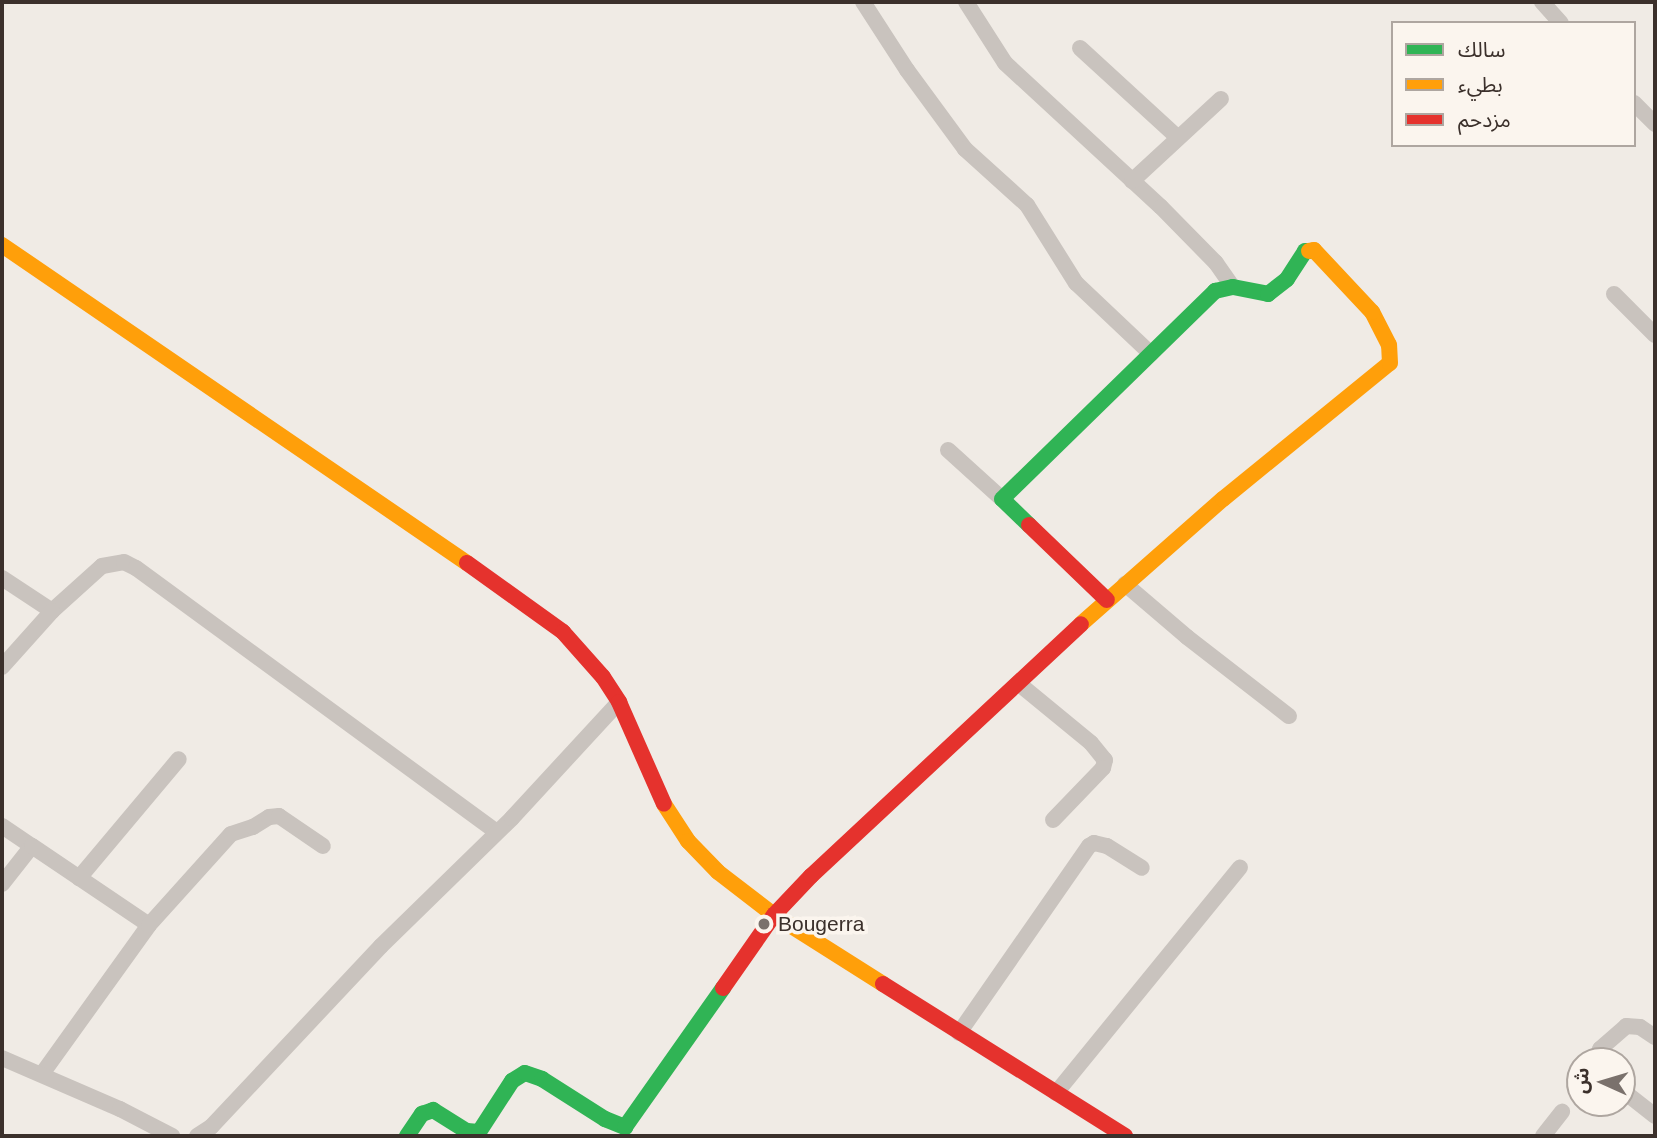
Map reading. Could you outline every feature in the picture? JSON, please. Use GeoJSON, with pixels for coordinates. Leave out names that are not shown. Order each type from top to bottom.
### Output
{"type":"FeatureCollection","features":[{"type":"Feature","properties":{"kind":"street"},"geometry":{"type":"LineString","coordinates":[[863,2],[965,149],[1027,205],[1076,283],[1151,354]]}},
{"type":"Feature","properties":{"kind":"street"},"geometry":{"type":"LineString","coordinates":[[966,2],[1005,63],[1194,239],[1233,287]]}},
{"type":"Feature","properties":{"kind":"street"},"geometry":{"type":"LineString","coordinates":[[1542,2],[1559,21]]}},
{"type":"Feature","properties":{"kind":"street"},"geometry":{"type":"LineString","coordinates":[[1080,48],[1177,137]]}},
{"type":"Feature","properties":{"kind":"street"},"geometry":{"type":"LineString","coordinates":[[1132,181],[1221,99]]}},
{"type":"Feature","properties":{"kind":"street"},"geometry":{"type":"LineString","coordinates":[[1636,105],[1655,124]]}},
{"type":"Feature","properties":{"kind":"street"},"geometry":{"type":"LineString","coordinates":[[2,245],[536,612],[587,657],[619,702],[660,798],[688,841],[718,872],[775,915],[1125,1136]]}},
{"type":"Feature","properties":{"kind":"street"},"geometry":{"type":"LineString","coordinates":[[407,1136],[422,1114],[433,1110],[467,1131],[479,1132],[512,1081],[525,1073],[542,1079],[624,1131],[775,915],[811,876],[1125,584],[1223,499],[1390,363],[1389,345],[1372,312],[1314,250],[1301,254],[1287,279],[1268,295],[1233,287],[1215,291],[1002,499]]}},
{"type":"Feature","properties":{"kind":"street"},"geometry":{"type":"LineString","coordinates":[[1614,294],[1655,335]]}},
{"type":"Feature","properties":{"kind":"street"},"geometry":{"type":"LineString","coordinates":[[948,450],[1107,600]]}},
{"type":"Feature","properties":{"kind":"street"},"geometry":{"type":"LineString","coordinates":[[2,667],[52,611],[103,566],[124,562],[136,568],[497,832]]}},
{"type":"Feature","properties":{"kind":"street"},"geometry":{"type":"LineString","coordinates":[[2,578],[52,611]]}},
{"type":"Feature","properties":{"kind":"street"},"geometry":{"type":"LineString","coordinates":[[1125,584],[1187,637],[1289,716]]}},
{"type":"Feature","properties":{"kind":"street"},"geometry":{"type":"LineString","coordinates":[[1018,683],[1091,743],[1105,761],[1103,768],[1053,820]]}},
{"type":"Feature","properties":{"kind":"street"},"geometry":{"type":"LineString","coordinates":[[197,1136],[211,1127],[325,1003],[497,832],[619,702]]}},
{"type":"Feature","properties":{"kind":"street"},"geometry":{"type":"LineString","coordinates":[[79,878],[179,759]]}},
{"type":"Feature","properties":{"kind":"street"},"geometry":{"type":"LineString","coordinates":[[42,1074],[149,925],[231,834],[253,827],[268,817],[279,817],[323,846]]}},
{"type":"Feature","properties":{"kind":"street"},"geometry":{"type":"LineString","coordinates":[[2,826],[149,925]]}},
{"type":"Feature","properties":{"kind":"street"},"geometry":{"type":"LineString","coordinates":[[959,1033],[1089,846],[1094,843],[1107,846],[1142,868]]}},
{"type":"Feature","properties":{"kind":"street"},"geometry":{"type":"LineString","coordinates":[[2,884],[32,846]]}},
{"type":"Feature","properties":{"kind":"street"},"geometry":{"type":"LineString","coordinates":[[1056,1093],[1240,867]]}},
{"type":"Feature","properties":{"kind":"street"},"geometry":{"type":"LineString","coordinates":[[1602,1047],[1626,1026],[1640,1027],[1655,1037]]}},
{"type":"Feature","properties":{"kind":"street"},"geometry":{"type":"LineString","coordinates":[[2,1058],[42,1074],[172,1136]]}},
{"type":"Feature","properties":{"kind":"street"},"geometry":{"type":"LineString","coordinates":[[1636,1101],[1655,1116]]}},
{"type":"Feature","properties":{"kind":"street"},"geometry":{"type":"LineString","coordinates":[[1543,1136],[1562,1112]]}},
{"type":"Feature","properties":{"kind":"traffic: fast"},"geometry":{"type":"LineString","coordinates":[[1029,525],[1002,499],[1215,291],[1233,287],[1268,294],[1287,279],[1305,251],[1309,251]]}},
{"type":"Feature","properties":{"kind":"traffic: fast"},"geometry":{"type":"LineString","coordinates":[[407,1136],[422,1114],[433,1110],[467,1131],[479,1132],[512,1081],[525,1073],[542,1079],[605,1119],[625,1127],[723,988]]}},
{"type":"Feature","properties":{"kind":"traffic: slow"},"geometry":{"type":"LineString","coordinates":[[2,245],[467,563]]}},
{"type":"Feature","properties":{"kind":"traffic: slow"},"geometry":{"type":"LineString","coordinates":[[1081,624],[1223,499],[1390,363],[1389,345],[1372,312],[1314,250],[1309,251]]}},
{"type":"Feature","properties":{"kind":"traffic: slow"},"geometry":{"type":"LineString","coordinates":[[664,804],[688,841],[718,872],[774,915],[883,984]]}},
{"type":"Feature","properties":{"kind":"traffic: jam"},"geometry":{"type":"LineString","coordinates":[[1029,525],[1107,600]]}},
{"type":"Feature","properties":{"kind":"traffic: jam"},"geometry":{"type":"LineString","coordinates":[[467,563],[563,632],[603,677],[619,702],[664,804]]}},
{"type":"Feature","properties":{"kind":"traffic: jam"},"geometry":{"type":"LineString","coordinates":[[723,988],[774,915],[811,876],[1081,624]]}},
{"type":"Feature","properties":{"kind":"traffic: jam"},"geometry":{"type":"LineString","coordinates":[[883,984],[1125,1136]]}},
{"type":"Feature","properties":{"kind":"place","name":"Bougerra"},"geometry":{"type":"Point","coordinates":[764,924]}}]}
